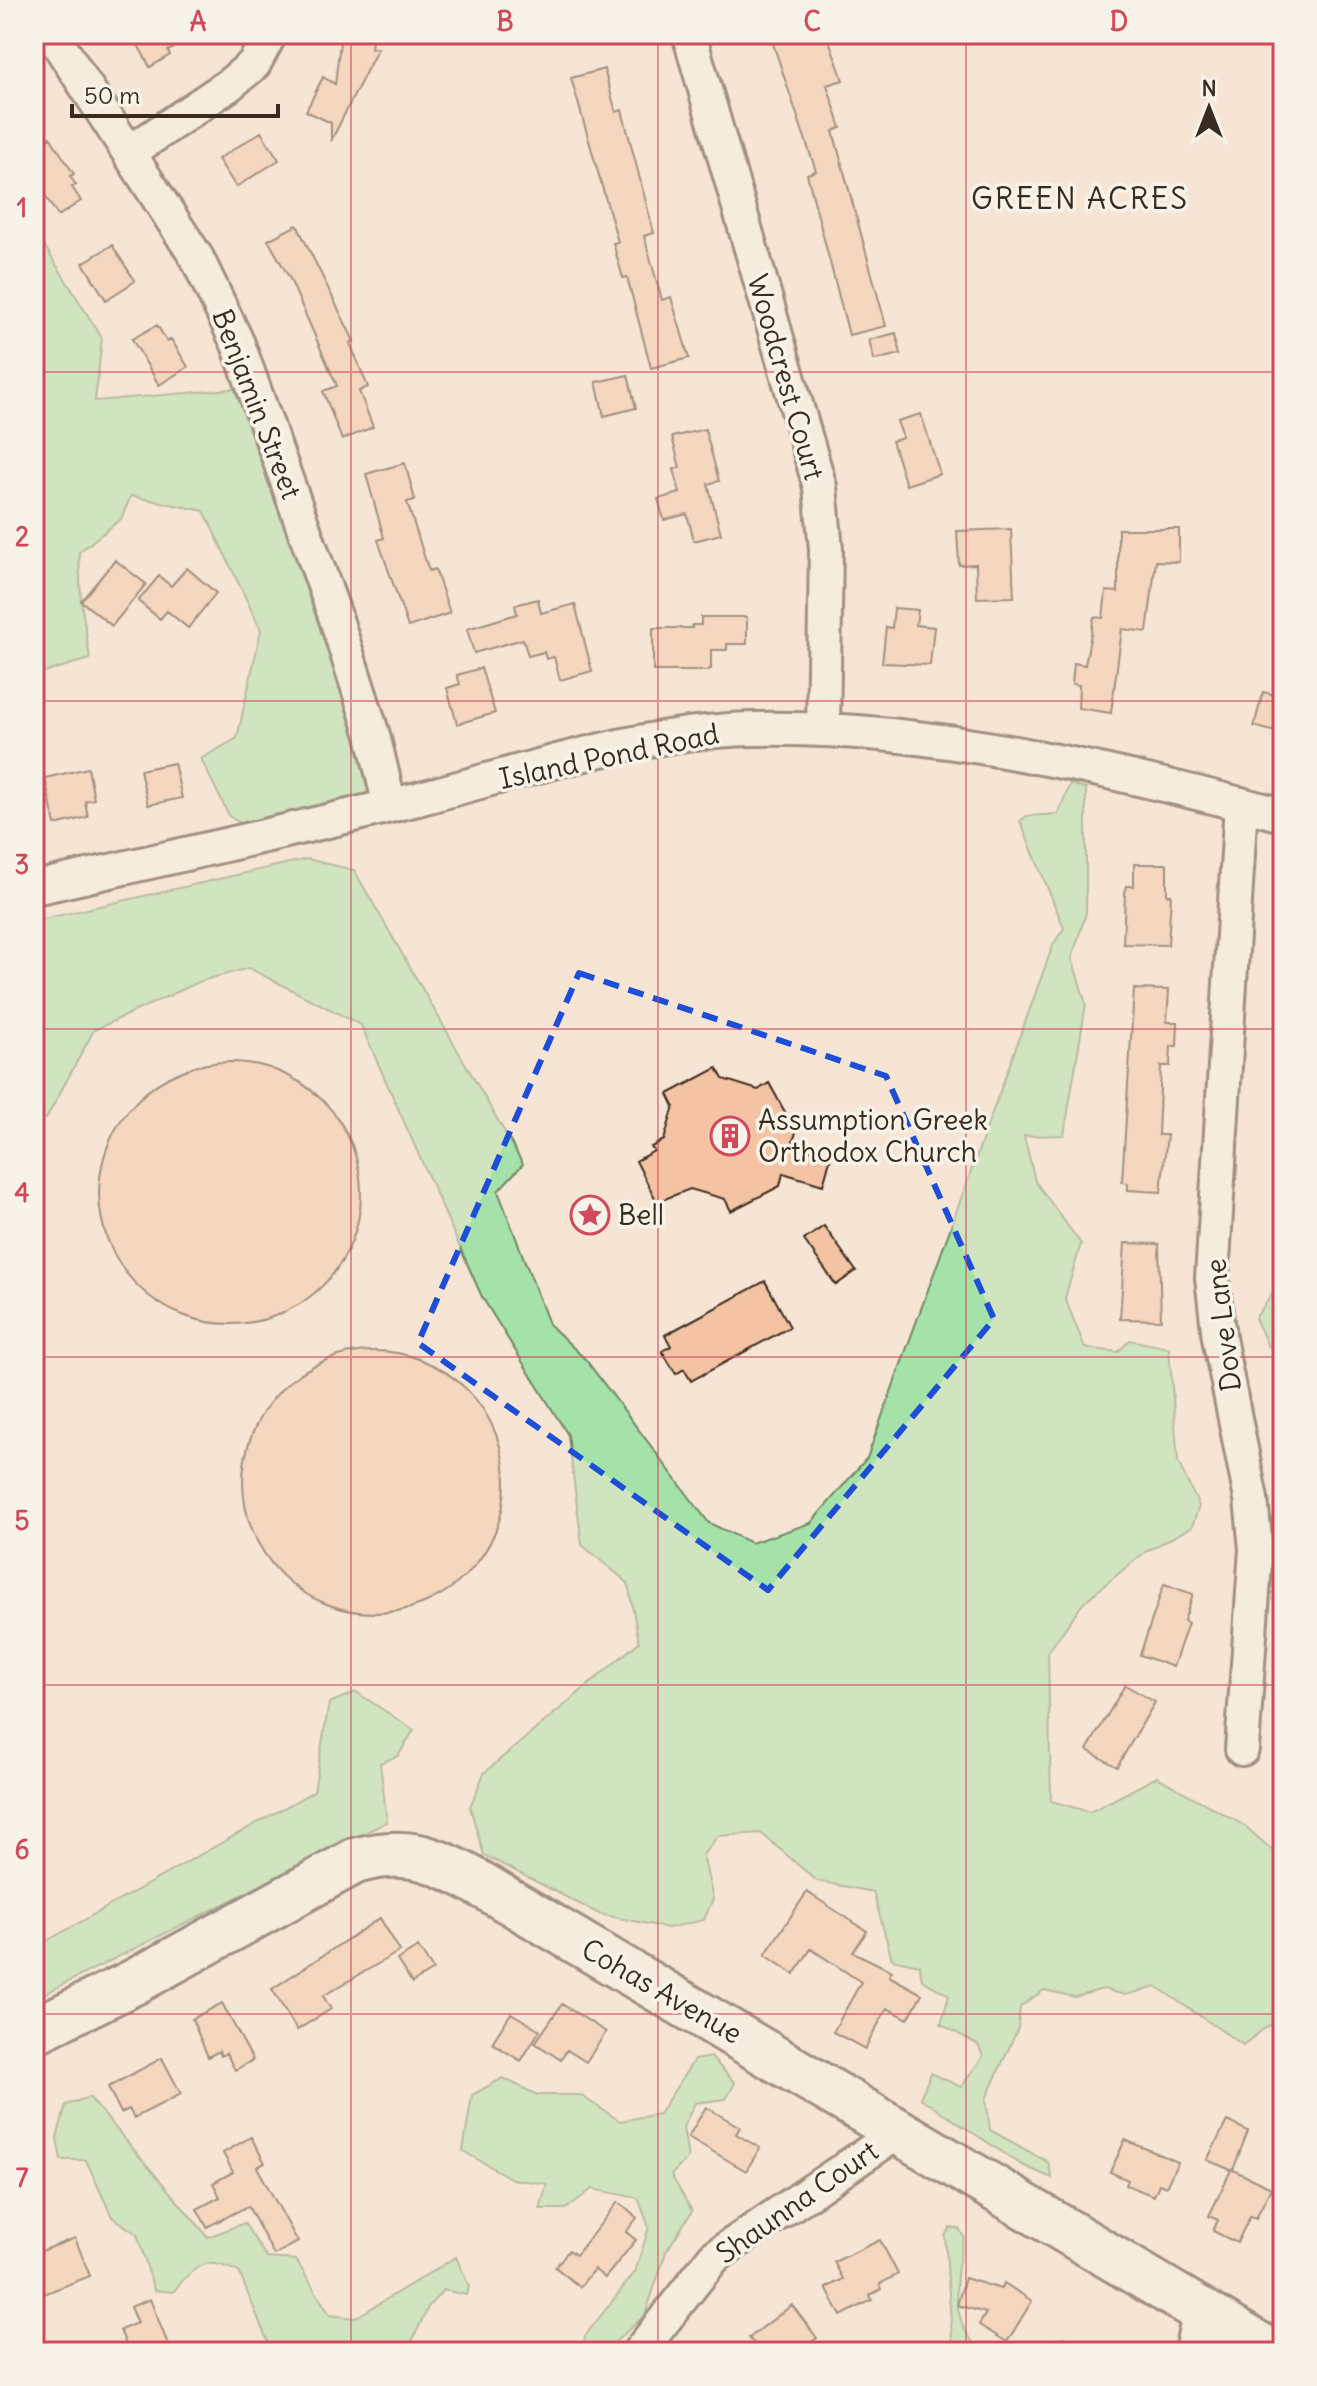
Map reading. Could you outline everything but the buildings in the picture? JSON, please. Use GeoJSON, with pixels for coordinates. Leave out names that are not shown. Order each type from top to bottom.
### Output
{"type":"FeatureCollection","features":[{"type":"Feature","properties":{"kind":"street","name":"Benjamin Street"},"geometry":{"type":"LineString","coordinates":[[52,34],[197,258],[238,344],[335,616],[373,735],[390,806]]}},
{"type":"Feature","properties":{"kind":"street"},"geometry":{"type":"LineString","coordinates":[[130,152],[229,85],[254,64],[270,34]]}},
{"type":"Feature","properties":{"kind":"street","name":"Woodcrest Court"},"geometry":{"type":"LineString","coordinates":[[689,34],[820,487],[826,549],[823,729]]}},
{"type":"Feature","properties":{"kind":"street","name":"Island Pond Road"},"geometry":{"type":"LineString","coordinates":[[34,888],[390,806],[683,734],[751,729],[823,729],[1027,757],[1283,815]]}},
{"type":"Feature","properties":{"kind":"street","name":"Dove Lane"},"geometry":{"type":"LineString","coordinates":[[1241,804],[1212,1278],[1219,1338],[1251,1499],[1256,1549],[1242,1749]]}},
{"type":"Feature","properties":{"kind":"street","name":"Cohas Avenue"},"geometry":{"type":"LineString","coordinates":[[34,2031],[136,1981],[355,1861],[386,1852],[417,1855],[475,1881],[1271,2352]]}},
{"type":"Feature","properties":{"kind":"street","name":"Shaunna Court"},"geometry":{"type":"LineString","coordinates":[[639,2352],[714,2257],[900,2131]]}},
{"type":"Feature","properties":{"kind":"street"},"geometry":{"type":"LineString","coordinates":[[1191,2352],[1200,2309]]}},
{"type":"Feature","properties":{"kind":"highlighted area"},"geometry":{"type":"Polygon","coordinates":[[[579,973],[886,1076],[994,1319],[768,1590],[418,1343],[579,973]]]}},
{"type":"Feature","properties":{"kind":"green space"},"geometry":{"type":"Polygon","coordinates":[[[34,229],[102,338],[95,401],[254,387],[390,806],[262,837],[229,816],[201,759],[237,738],[261,630],[204,511],[131,496],[121,519],[79,552],[81,601],[90,659],[34,675],[34,229]]]}},
{"type":"Feature","properties":{"kind":"green space"},"geometry":{"type":"Polygon","coordinates":[[[1070,784],[1086,789],[1086,913],[1072,958],[1086,1004],[1064,1135],[1024,1136],[1035,1181],[1081,1244],[1065,1298],[1085,1348],[1118,1352],[1130,1340],[1169,1348],[1178,1462],[1199,1506],[1192,1527],[1145,1552],[1084,1602],[1048,1652],[1051,1801],[1090,1812],[1157,1777],[1245,1826],[1283,1860],[1283,2029],[1269,2025],[1243,2045],[1157,1987],[1125,1995],[1103,1989],[1075,1997],[1044,1990],[1020,2007],[1018,2028],[986,2099],[990,2130],[1048,2162],[1052,2178],[1022,2165],[920,2098],[931,2073],[961,2087],[983,2056],[978,2045],[941,2024],[949,1995],[922,1980],[919,1965],[892,1959],[873,1892],[817,1881],[761,1833],[718,1836],[703,1855],[713,1899],[704,1920],[668,1928],[599,1914],[484,1855],[470,1807],[484,1773],[639,1642],[628,1583],[582,1545],[568,1435],[482,1297],[361,1025],[249,968],[201,981],[94,1030],[46,1119],[34,1119],[34,921],[307,859],[354,870],[523,1164],[498,1191],[549,1324],[586,1360],[709,1523],[751,1543],[811,1523],[867,1458],[1053,945],[1064,928],[1020,821],[1027,816],[1058,814],[1070,784]]]}},
{"type":"Feature","properties":{"kind":"green space"},"geometry":{"type":"Polygon","coordinates":[[[1277,858],[1283,858],[1283,949],[1273,945],[1277,858]]]}},
{"type":"Feature","properties":{"kind":"green space"},"geometry":{"type":"Polygon","coordinates":[[[1283,1265],[1283,1352],[1268,1346],[1255,1318],[1277,1288],[1283,1265]]]}},
{"type":"Feature","properties":{"kind":"green space"},"geometry":{"type":"Polygon","coordinates":[[[356,1692],[414,1730],[398,1756],[380,1763],[387,1822],[34,1999],[34,1948],[314,1791],[329,1703],[356,1692]]]}},
{"type":"Feature","properties":{"kind":"green space"},"geometry":{"type":"Polygon","coordinates":[[[711,2057],[735,2083],[726,2099],[695,2103],[683,2127],[688,2158],[671,2175],[692,2211],[666,2252],[645,2315],[604,2352],[582,2352],[585,2336],[635,2272],[649,2227],[638,2198],[592,2189],[566,2209],[540,2209],[547,2184],[512,2179],[463,2151],[472,2095],[503,2078],[537,2095],[580,2095],[620,2121],[659,2114],[694,2060],[711,2057]]]}},
{"type":"Feature","properties":{"kind":"green space"},"geometry":{"type":"Polygon","coordinates":[[[89,2097],[208,2237],[244,2223],[267,2258],[296,2260],[330,2315],[355,2318],[456,2257],[469,2286],[467,2295],[443,2290],[428,2307],[407,2352],[272,2352],[239,2272],[209,2264],[195,2269],[173,2292],[154,2290],[137,2234],[112,2217],[86,2160],[61,2160],[57,2138],[66,2105],[89,2097]]]}},
{"type":"Feature","properties":{"kind":"green space"},"geometry":{"type":"Polygon","coordinates":[[[950,2228],[959,2229],[964,2237],[956,2283],[959,2313],[972,2340],[983,2352],[953,2352],[945,2236],[950,2228]]]}},
{"type":"Feature","properties":{"kind":"green space"},"geometry":{"type":"Polygon","coordinates":[[[1065,2337],[1085,2348],[1086,2352],[1017,2352],[1025,2346],[1065,2337]]]}},
{"type":"Feature","properties":{"kind":"place","name":"Assumption Greek Orthodox Church"},"geometry":{"type":"Point","coordinates":[730,1136]}},
{"type":"Feature","properties":{"kind":"place","name":"Bell"},"geometry":{"type":"Point","coordinates":[590,1215]}},
{"type":"Feature","properties":{"kind":"district","name":"GREEN ACRES"},"geometry":{"type":"Point","coordinates":[1080,198]}}]}
